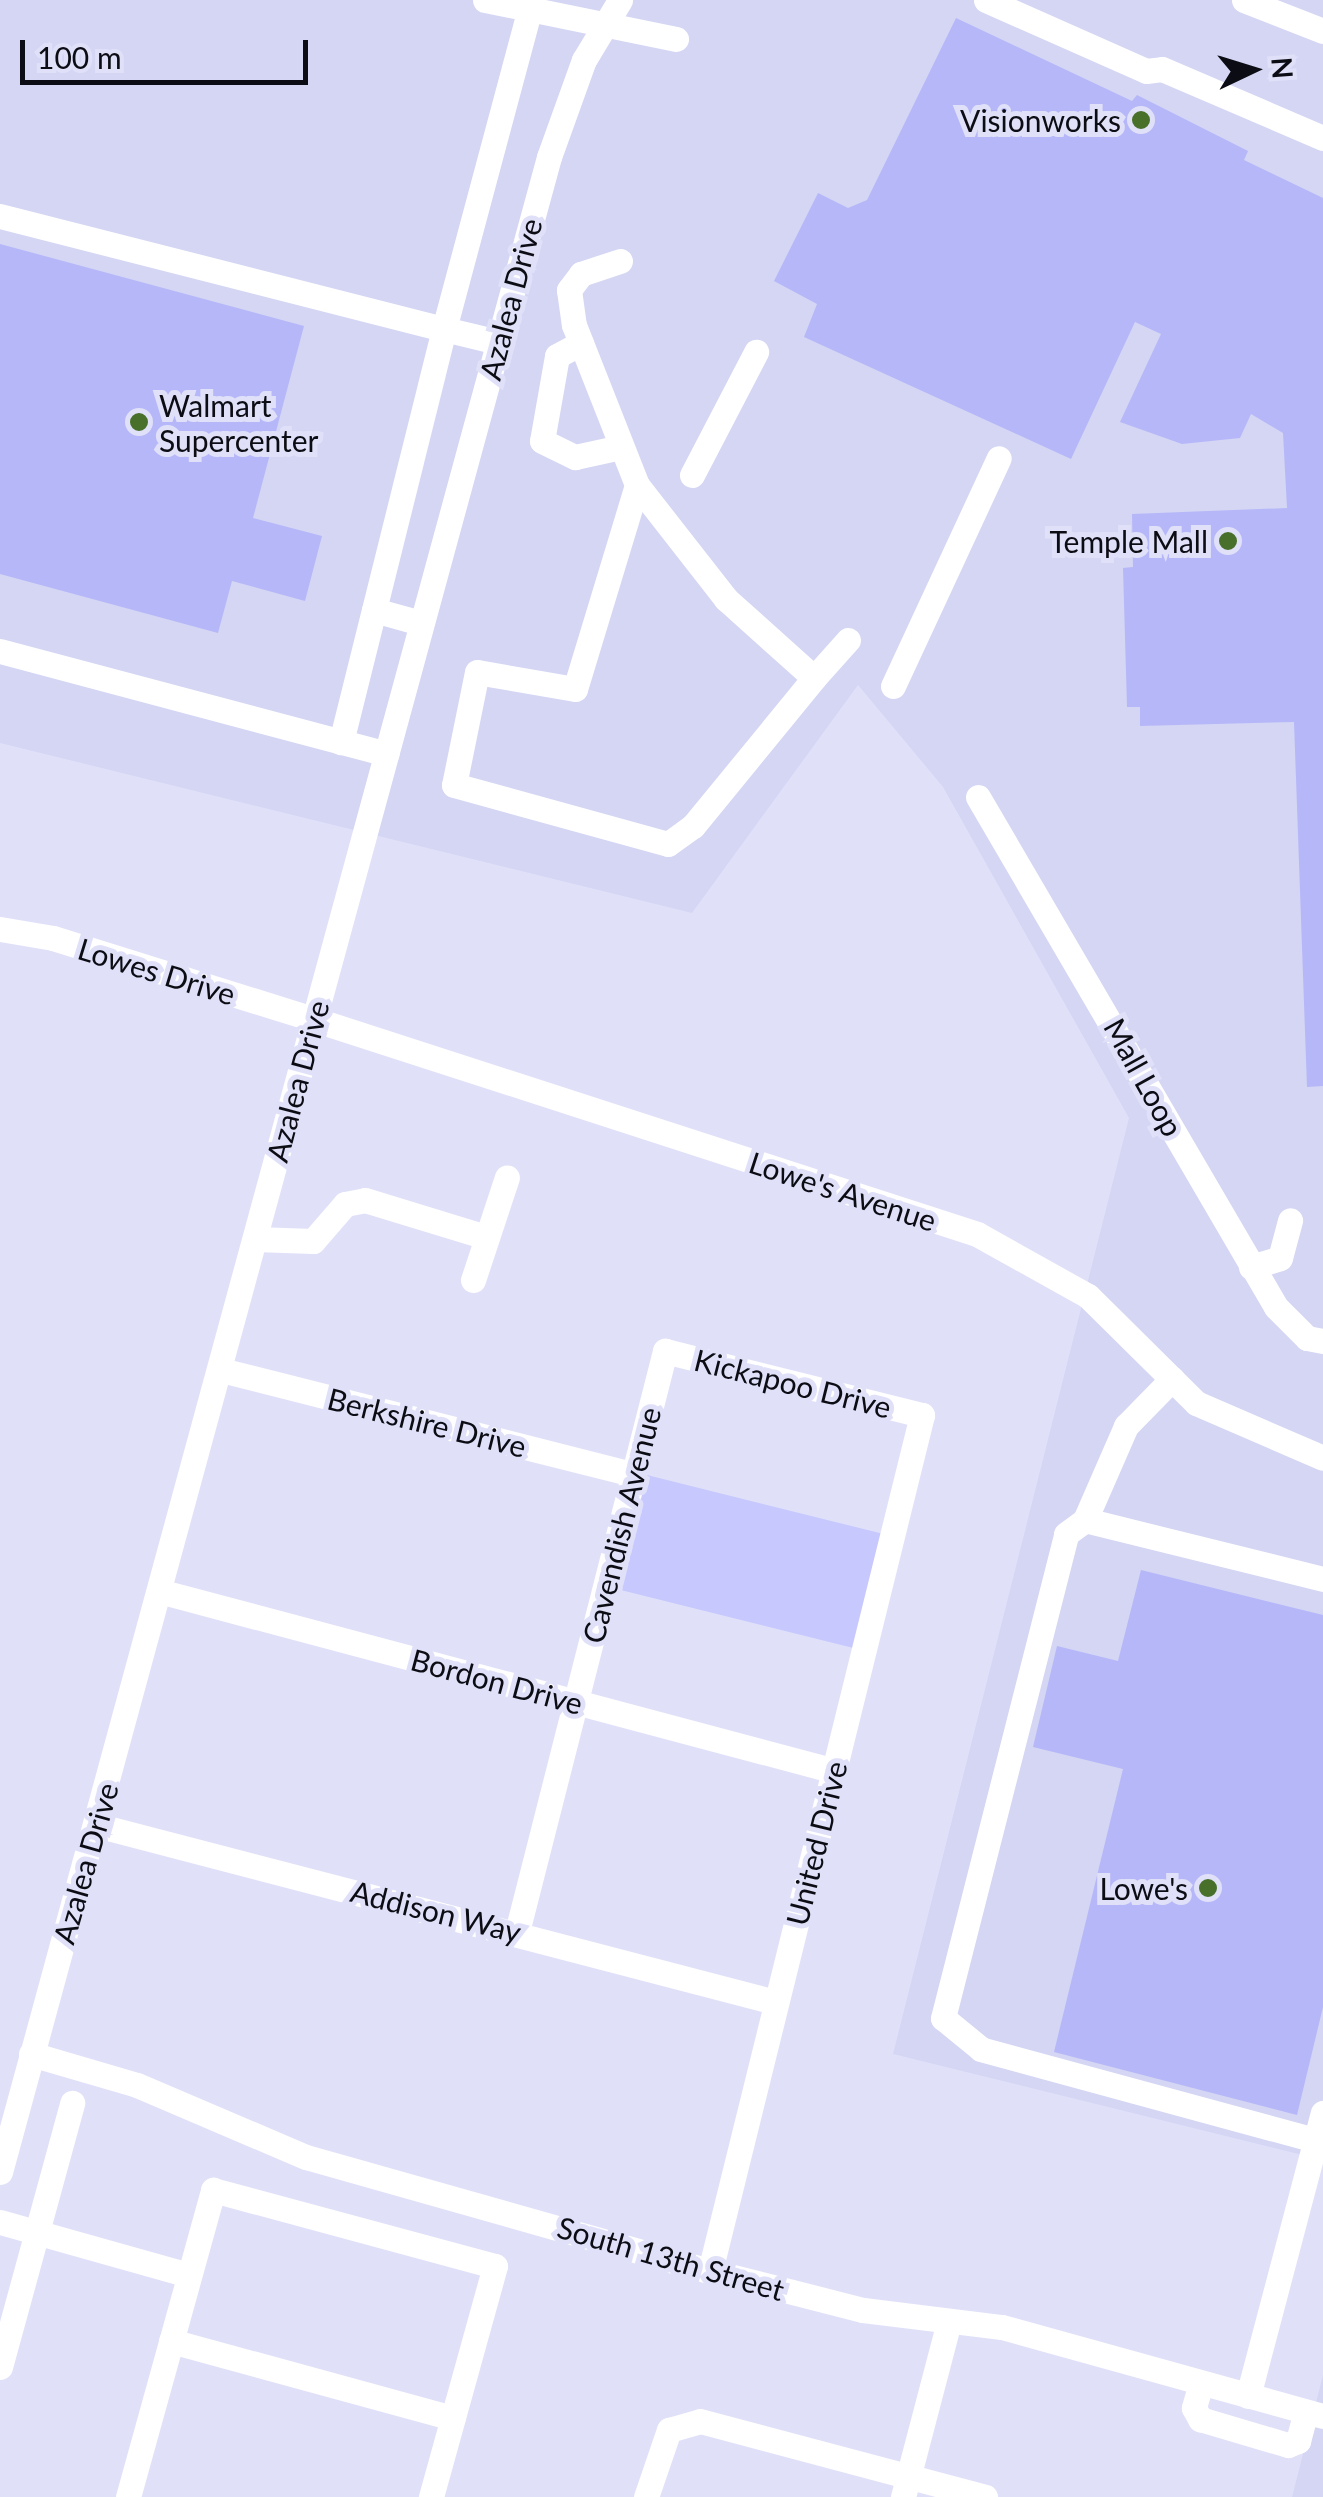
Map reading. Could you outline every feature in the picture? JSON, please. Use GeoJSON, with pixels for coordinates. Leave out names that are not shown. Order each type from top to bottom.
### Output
{"type":"FeatureCollection","features":[{"type":"Feature","properties":{"kind":"street"},"geometry":{"type":"LineString","coordinates":[[485,0],[676,39]]}},
{"type":"Feature","properties":{"kind":"street","name":"Azalea Drive"},"geometry":{"type":"LineString","coordinates":[[0,2172],[549,157],[584,60],[620,0]]}},
{"type":"Feature","properties":{"kind":"street"},"geometry":{"type":"LineString","coordinates":[[1244,0],[1323,31]]}},
{"type":"Feature","properties":{"kind":"street"},"geometry":{"type":"LineString","coordinates":[[990,1],[1146,71],[1162,69],[1323,138]]}},
{"type":"Feature","properties":{"kind":"street"},"geometry":{"type":"LineString","coordinates":[[341,742],[444,329],[529,11]]}},
{"type":"Feature","properties":{"kind":"street"},"geometry":{"type":"LineString","coordinates":[[0,216],[498,342]]}},
{"type":"Feature","properties":{"kind":"street"},"geometry":{"type":"LineString","coordinates":[[620,261],[580,274],[570,290],[581,344],[637,485],[726,599],[814,678]]}},
{"type":"Feature","properties":{"kind":"street"},"geometry":{"type":"LineString","coordinates":[[581,344],[556,356],[542,441],[575,457],[621,446]]}},
{"type":"Feature","properties":{"kind":"street"},"geometry":{"type":"LineString","coordinates":[[692,475],[756,352]]}},
{"type":"Feature","properties":{"kind":"street"},"geometry":{"type":"LineString","coordinates":[[893,686],[999,458]]}},
{"type":"Feature","properties":{"kind":"street"},"geometry":{"type":"LineString","coordinates":[[637,485],[575,689],[477,672],[454,786],[668,844],[692,826],[848,640]]}},
{"type":"Feature","properties":{"kind":"street"},"geometry":{"type":"LineString","coordinates":[[374,610],[421,623]]}},
{"type":"Feature","properties":{"kind":"street"},"geometry":{"type":"LineString","coordinates":[[0,651],[386,754]]}},
{"type":"Feature","properties":{"kind":"street","name":"Mall Loop"},"geometry":{"type":"LineString","coordinates":[[978,797],[1276,1307],[1308,1338],[1323,1341]]}},
{"type":"Feature","properties":{"kind":"street","name":"Lowes Drive"},"geometry":{"type":"LineString","coordinates":[[0,929],[53,938],[313,1019]]}},
{"type":"Feature","properties":{"kind":"street","name":"Lowe's Avenue"},"geometry":{"type":"LineString","coordinates":[[313,1019],[976,1234],[1088,1296],[1196,1402],[1323,1458]]}},
{"type":"Feature","properties":{"kind":"street"},"geometry":{"type":"LineString","coordinates":[[473,1280],[507,1177]]}},
{"type":"Feature","properties":{"kind":"street"},"geometry":{"type":"LineString","coordinates":[[255,1239],[313,1241],[345,1204],[365,1200],[486,1237]]}},
{"type":"Feature","properties":{"kind":"street"},"geometry":{"type":"LineString","coordinates":[[1252,1267],[1280,1258],[1290,1220]]}},
{"type":"Feature","properties":{"kind":"street","name":"Kickapoo Drive"},"geometry":{"type":"LineString","coordinates":[[665,1352],[922,1415]]}},
{"type":"Feature","properties":{"kind":"street","name":"Cavendish Avenue"},"geometry":{"type":"LineString","coordinates":[[517,1932],[665,1352]]}},
{"type":"Feature","properties":{"kind":"street","name":"Berkshire Drive"},"geometry":{"type":"LineString","coordinates":[[221,1370],[633,1474]]}},
{"type":"Feature","properties":{"kind":"street"},"geometry":{"type":"LineString","coordinates":[[1172,1379],[1126,1426],[1085,1520],[1066,1534],[943,2018],[980,2049],[1316,2140]]}},
{"type":"Feature","properties":{"kind":"street","name":"United Drive"},"geometry":{"type":"LineString","coordinates":[[710,2271],[922,1415]]}},
{"type":"Feature","properties":{"kind":"street"},"geometry":{"type":"LineString","coordinates":[[1085,1520],[1323,1579]]}},
{"type":"Feature","properties":{"kind":"street","name":"Bordon Drive"},"geometry":{"type":"LineString","coordinates":[[159,1591],[835,1771]]}},
{"type":"Feature","properties":{"kind":"street","name":"Addison Way"},"geometry":{"type":"LineString","coordinates":[[96,1824],[775,2002]]}},
{"type":"Feature","properties":{"kind":"street","name":"South 13th Street"},"geometry":{"type":"LineString","coordinates":[[31,2054],[138,2085],[306,2157],[710,2271],[828,2303],[1002,2327],[1315,2414]]}},
{"type":"Feature","properties":{"kind":"street"},"geometry":{"type":"LineString","coordinates":[[0,2367],[72,2103]]}},
{"type":"Feature","properties":{"kind":"street"},"geometry":{"type":"LineString","coordinates":[[1248,2396],[1323,2113]]}},
{"type":"Feature","properties":{"kind":"street"},"geometry":{"type":"LineString","coordinates":[[132,2496],[213,2190],[495,2266],[430,2497]]}},
{"type":"Feature","properties":{"kind":"street"},"geometry":{"type":"LineString","coordinates":[[0,2222],[190,2275]]}},
{"type":"Feature","properties":{"kind":"street"},"geometry":{"type":"LineString","coordinates":[[906,2487],[949,2322]]}},
{"type":"Feature","properties":{"kind":"street"},"geometry":{"type":"LineString","coordinates":[[171,2342],[453,2418]]}},
{"type":"Feature","properties":{"kind":"street"},"geometry":{"type":"LineString","coordinates":[[1201,2383],[1194,2408],[1200,2419],[1288,2445],[1298,2442],[1315,2414]]}},
{"type":"Feature","properties":{"kind":"street"},"geometry":{"type":"LineString","coordinates":[[646,2497],[658,2454],[681,2422],[700,2421],[906,2487],[985,2497]]}},
{"type":"Feature","properties":{"kind":"shaded area"},"geometry":{"type":"Polygon","coordinates":[[[0,0],[1323,0],[1323,2160],[893,2054],[1129,1118],[943,787],[858,685],[692,913],[0,743],[0,0]]]}},
{"type":"Feature","properties":{"kind":"shaded area"},"geometry":{"type":"Polygon","coordinates":[[[647,1475],[883,1534],[854,1648],[618,1589],[647,1475]]]}},
{"type":"Feature","properties":{"kind":"shaded area"},"geometry":{"type":"Polygon","coordinates":[[[1323,2375],[1323,2497],[1292,2497],[1323,2375]]]}},
{"type":"Feature","properties":{"kind":"building","name":"Temple Mall"},"geometry":{"type":"Polygon","coordinates":[[[956,18],[1132,101],[1137,95],[1248,151],[1244,160],[1323,198],[1323,1086],[1307,1087],[1294,722],[1140,726],[1140,707],[1127,707],[1123,568],[1133,567],[1132,514],[1287,508],[1283,433],[1251,414],[1240,438],[1182,444],[1120,422],[1161,334],[1135,322],[1071,459],[804,337],[817,304],[774,281],[818,193],[848,208],[867,200],[956,18]]]}},
{"type":"Feature","properties":{"kind":"building","name":"Walmart Supercenter"},"geometry":{"type":"Polygon","coordinates":[[[0,244],[304,326],[253,518],[322,536],[305,601],[232,581],[218,633],[0,574],[0,244]]]}},
{"type":"Feature","properties":{"kind":"building","name":"Lowe's"},"geometry":{"type":"Polygon","coordinates":[[[1141,1570],[1323,1615],[1323,2007],[1297,2115],[1054,2052],[1123,1769],[1033,1747],[1057,1646],[1118,1661],[1141,1570]]]}},
{"type":"Feature","properties":{"kind":"place","name":"Visionworks"},"geometry":{"type":"Point","coordinates":[1141,120]}},
{"type":"Feature","properties":{"kind":"place","name":"Walmart Supercenter"},"geometry":{"type":"Point","coordinates":[139,422]}},
{"type":"Feature","properties":{"kind":"place","name":"Temple Mall"},"geometry":{"type":"Point","coordinates":[1228,541]}},
{"type":"Feature","properties":{"kind":"place","name":"Lowe's"},"geometry":{"type":"Point","coordinates":[1208,1888]}}]}
